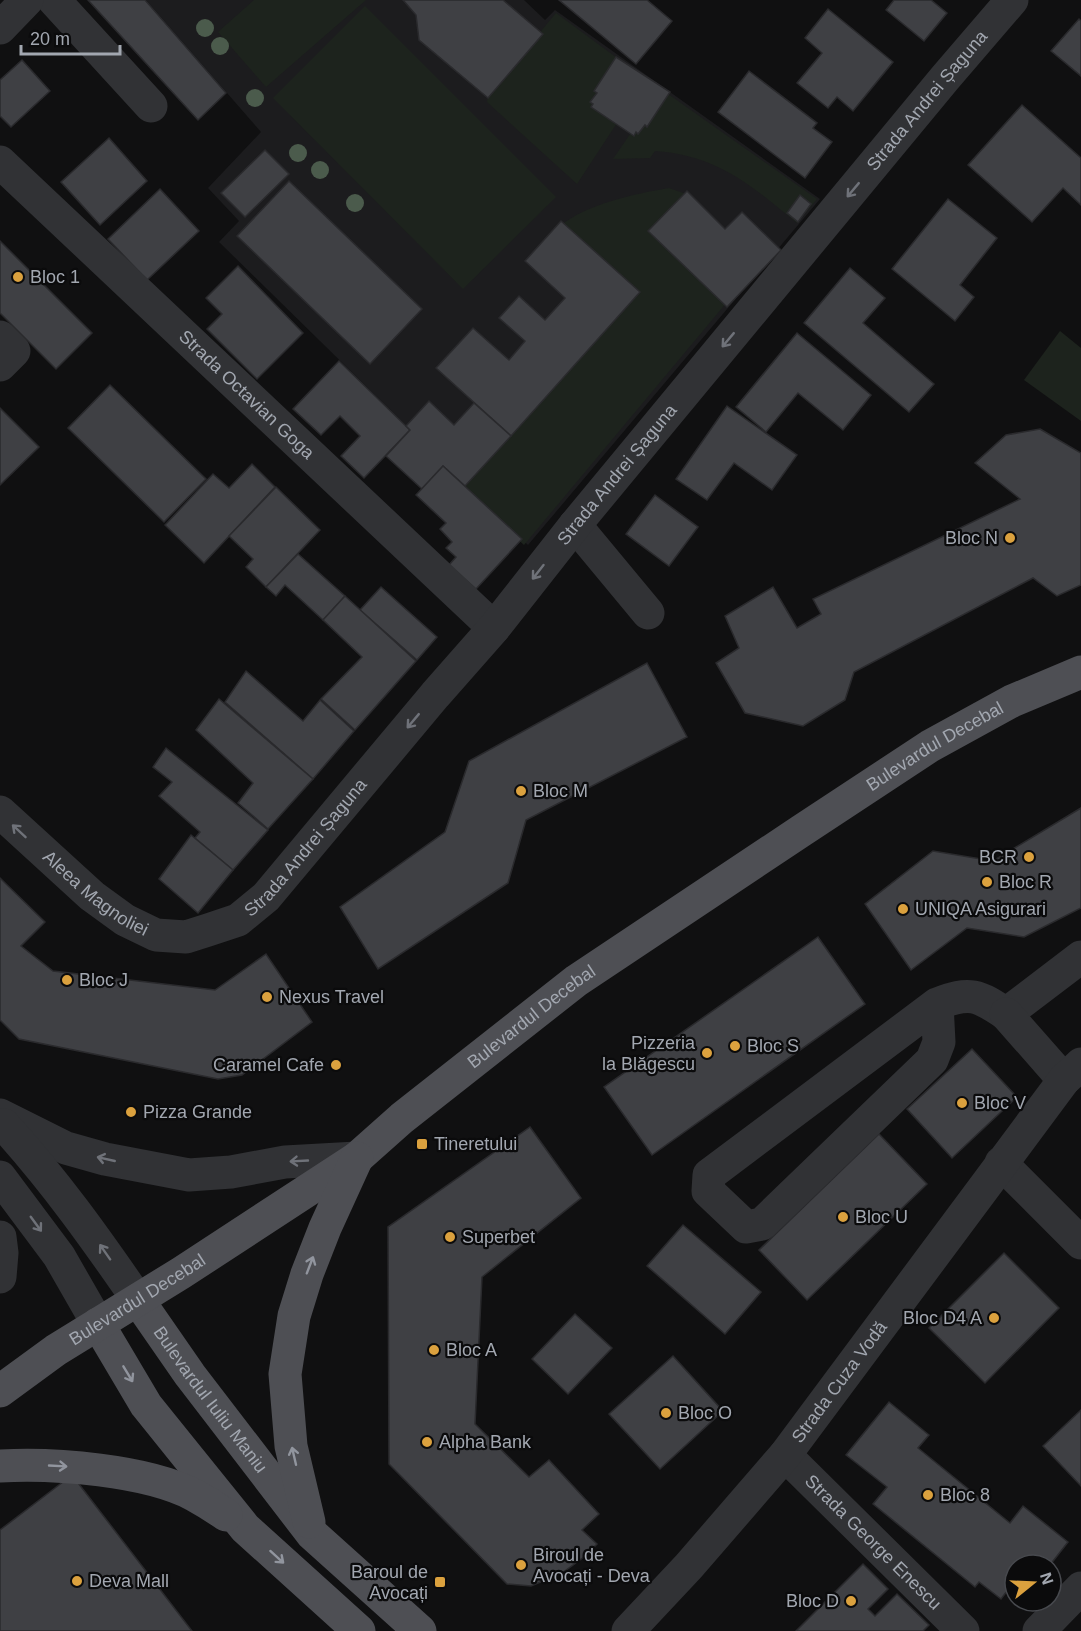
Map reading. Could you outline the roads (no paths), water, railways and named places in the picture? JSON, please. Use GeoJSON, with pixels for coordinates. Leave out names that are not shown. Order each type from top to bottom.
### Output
{"type":"FeatureCollection","features":[{"type":"Feature","properties":{"kind":"main road","name":"Bulevardul Decebal"},"geometry":{"type":"LineString","coordinates":[[0,1391],[56,1350],[138,1300],[357,1158],[402,1118],[586,975],[930,747],[1012,701],[1081,672]]}},
{"type":"Feature","properties":{"kind":"main road"},"geometry":{"type":"LineString","coordinates":[[312,1534],[291,1446],[285,1374],[294,1316],[307,1274],[357,1158]]}},
{"type":"Feature","properties":{"kind":"main road","name":"Bulevardul Iuliu Maniu"},"geometry":{"type":"LineString","coordinates":[[138,1300],[190,1375],[312,1534],[420,1631]]}},
{"type":"Feature","properties":{"kind":"main road"},"geometry":{"type":"LineString","coordinates":[[98,1324],[146,1405],[245,1528],[359,1631]]}},
{"type":"Feature","properties":{"kind":"main road"},"geometry":{"type":"LineString","coordinates":[[0,1466],[72,1467],[156,1481],[193,1495],[245,1528]]}},
{"type":"Feature","properties":{"kind":"street"},"geometry":{"type":"LineString","coordinates":[[0,28],[27,0]]}},
{"type":"Feature","properties":{"kind":"street"},"geometry":{"type":"LineString","coordinates":[[54,0],[151,106]]}},
{"type":"Feature","properties":{"kind":"street","name":"Strada Andrei Șaguna"},"geometry":{"type":"LineString","coordinates":[[208,930],[238,920],[266,897],[494,628],[575,525],[1012,0]]}},
{"type":"Feature","properties":{"kind":"street","name":"Strada Octavian Goga"},"geometry":{"type":"LineString","coordinates":[[0,162],[494,628]]}},
{"type":"Feature","properties":{"kind":"street"},"geometry":{"type":"LineString","coordinates":[[0,337],[14,351],[0,365]]}},
{"type":"Feature","properties":{"kind":"street"},"geometry":{"type":"LineString","coordinates":[[575,525],[648,613]]}},
{"type":"Feature","properties":{"kind":"street","name":"Aleea Magnoliei"},"geometry":{"type":"LineString","coordinates":[[0,812],[92,896],[124,920],[156,934],[186,937],[208,930]]}},
{"type":"Feature","properties":{"kind":"street"},"geometry":{"type":"LineString","coordinates":[[1006,1014],[1081,957]]}},
{"type":"Feature","properties":{"kind":"street"},"geometry":{"type":"LineString","coordinates":[[937,1004],[939,1042],[932,1060],[762,1224],[746,1227],[708,1191],[709,1176],[937,1004],[957,996],[974,996],[1006,1014],[1072,1072]]}},
{"type":"Feature","properties":{"kind":"street","name":"Strada Cuza Vodă"},"geometry":{"type":"LineString","coordinates":[[628,1631],[689,1566],[784,1455],[1001,1163],[1072,1072]]}},
{"type":"Feature","properties":{"kind":"street"},"geometry":{"type":"LineString","coordinates":[[0,1115],[66,1148],[105,1159],[189,1175],[231,1172],[285,1161],[357,1158]]}},
{"type":"Feature","properties":{"kind":"street","name":"Bulevardul Iuliu Maniu"},"geometry":{"type":"LineString","coordinates":[[0,1121],[42,1168],[138,1300]]}},
{"type":"Feature","properties":{"kind":"street"},"geometry":{"type":"LineString","coordinates":[[1001,1163],[1081,1243]]}},
{"type":"Feature","properties":{"kind":"street"},"geometry":{"type":"LineString","coordinates":[[0,1177],[59,1256],[98,1324]]}},
{"type":"Feature","properties":{"kind":"street"},"geometry":{"type":"LineString","coordinates":[[0,1237],[2,1253],[0,1277]]}},
{"type":"Feature","properties":{"kind":"street","name":"Strada George Enescu"},"geometry":{"type":"LineString","coordinates":[[784,1455],[963,1631]]}},
{"type":"Feature","properties":{"kind":"street"},"geometry":{"type":"LineString","coordinates":[[1039,1631],[1081,1588]]}},
{"type":"Feature","properties":{"kind":"place","name":"Bloc 1"},"geometry":{"type":"Point","coordinates":[18,277]}},
{"type":"Feature","properties":{"kind":"place","name":"Bloc N"},"geometry":{"type":"Point","coordinates":[1010,538]}},
{"type":"Feature","properties":{"kind":"place","name":"Bloc M"},"geometry":{"type":"Point","coordinates":[521,791]}},
{"type":"Feature","properties":{"kind":"place","name":"BCR"},"geometry":{"type":"Point","coordinates":[1029,857]}},
{"type":"Feature","properties":{"kind":"place","name":"Bloc R"},"geometry":{"type":"Point","coordinates":[987,882]}},
{"type":"Feature","properties":{"kind":"place","name":"UNIQA Asigurari"},"geometry":{"type":"Point","coordinates":[903,909]}},
{"type":"Feature","properties":{"kind":"place","name":"Bloc J"},"geometry":{"type":"Point","coordinates":[67,980]}},
{"type":"Feature","properties":{"kind":"place","name":"Nexus Travel"},"geometry":{"type":"Point","coordinates":[267,997]}},
{"type":"Feature","properties":{"kind":"place","name":"Bloc S"},"geometry":{"type":"Point","coordinates":[735,1046]}},
{"type":"Feature","properties":{"kind":"place","name":"Pizzeria la Blăgescu"},"geometry":{"type":"Point","coordinates":[707,1053]}},
{"type":"Feature","properties":{"kind":"place","name":"Caramel Cafe"},"geometry":{"type":"Point","coordinates":[336,1065]}},
{"type":"Feature","properties":{"kind":"place","name":"Bloc V"},"geometry":{"type":"Point","coordinates":[962,1103]}},
{"type":"Feature","properties":{"kind":"place","name":"Pizza Grande"},"geometry":{"type":"Point","coordinates":[131,1112]}},
{"type":"Feature","properties":{"kind":"place","name":"Tineretului"},"geometry":{"type":"Point","coordinates":[422,1144]}},
{"type":"Feature","properties":{"kind":"place","name":"Bloc U"},"geometry":{"type":"Point","coordinates":[843,1217]}},
{"type":"Feature","properties":{"kind":"place","name":"Superbet"},"geometry":{"type":"Point","coordinates":[450,1237]}},
{"type":"Feature","properties":{"kind":"place","name":"Bloc D4 A"},"geometry":{"type":"Point","coordinates":[994,1318]}},
{"type":"Feature","properties":{"kind":"place","name":"Bloc A"},"geometry":{"type":"Point","coordinates":[434,1350]}},
{"type":"Feature","properties":{"kind":"place","name":"Bloc O"},"geometry":{"type":"Point","coordinates":[666,1413]}},
{"type":"Feature","properties":{"kind":"place","name":"Alpha Bank"},"geometry":{"type":"Point","coordinates":[427,1442]}},
{"type":"Feature","properties":{"kind":"place","name":"Bloc 8"},"geometry":{"type":"Point","coordinates":[928,1495]}},
{"type":"Feature","properties":{"kind":"place","name":"Biroul de Avocați - Deva"},"geometry":{"type":"Point","coordinates":[521,1565]}},
{"type":"Feature","properties":{"kind":"place","name":"Deva Mall"},"geometry":{"type":"Point","coordinates":[77,1581]}},
{"type":"Feature","properties":{"kind":"place","name":"Baroul de Avocați"},"geometry":{"type":"Point","coordinates":[440,1582]}},
{"type":"Feature","properties":{"kind":"place","name":"Bloc D"},"geometry":{"type":"Point","coordinates":[851,1601]}}]}
